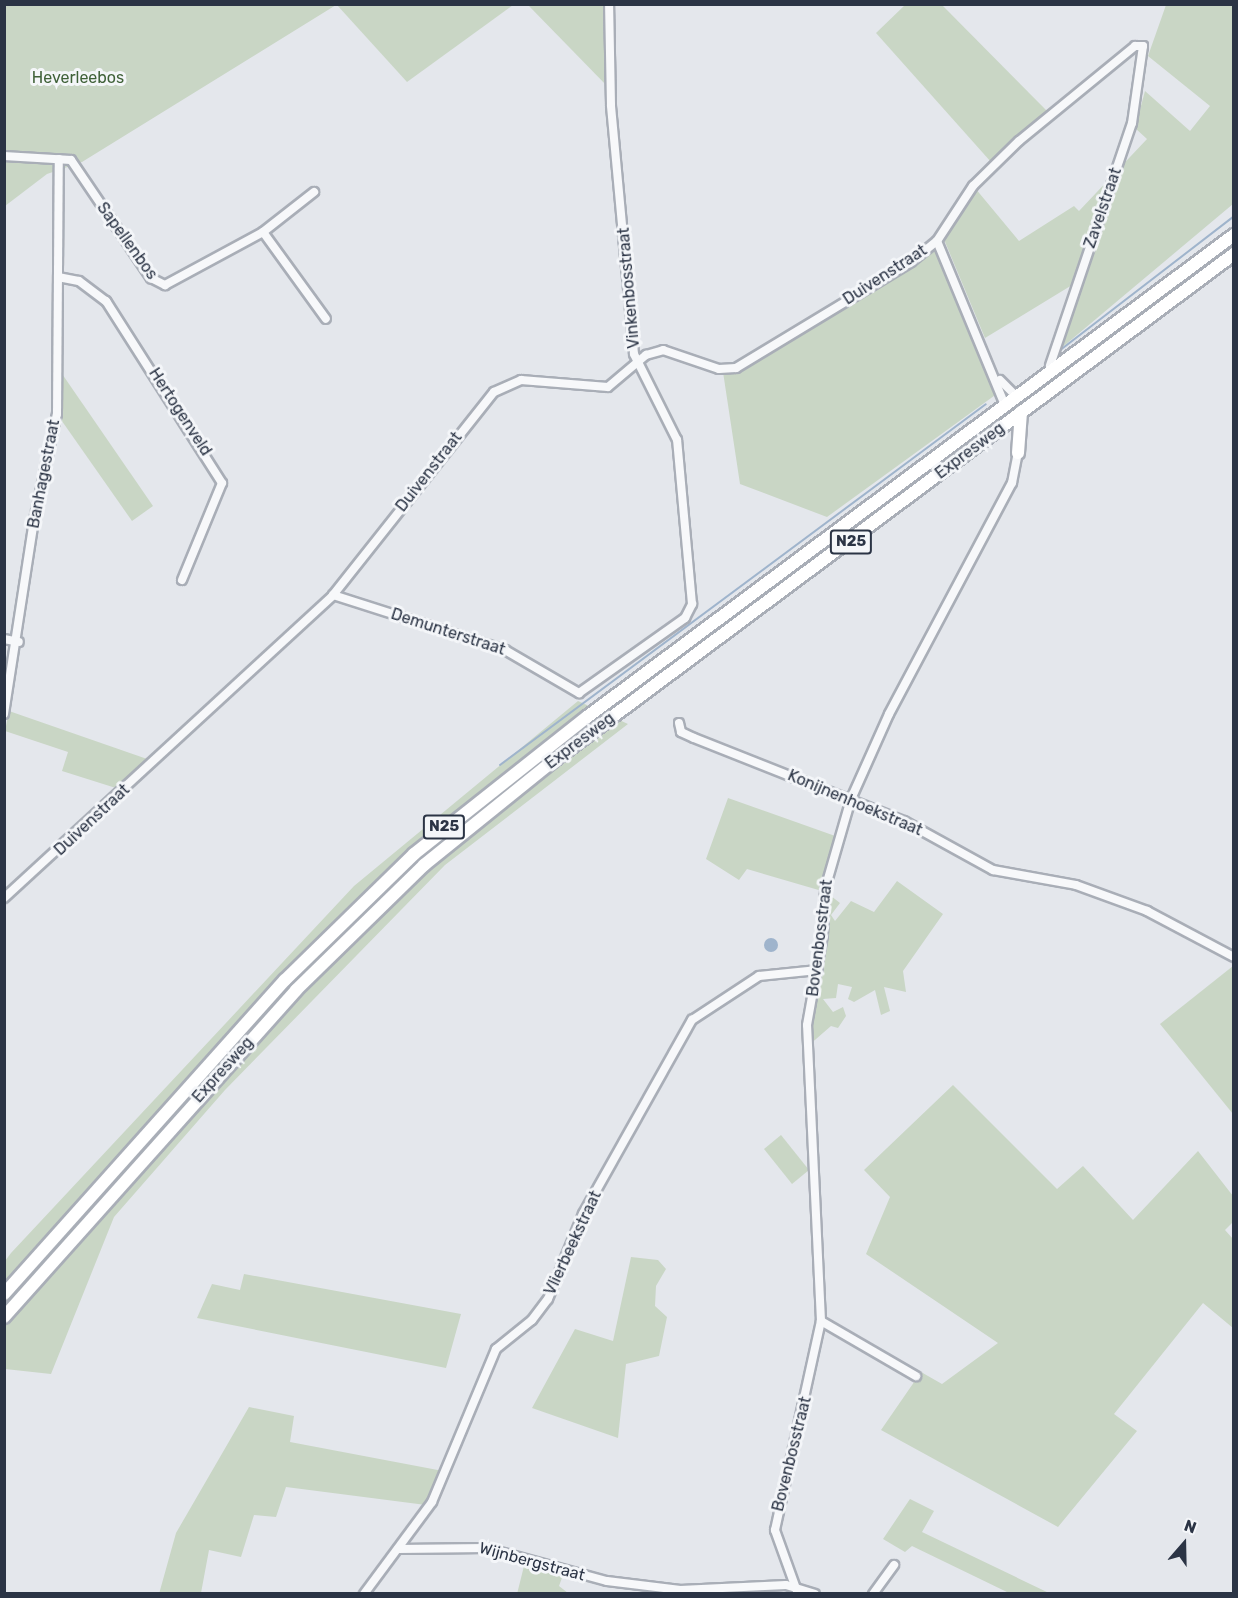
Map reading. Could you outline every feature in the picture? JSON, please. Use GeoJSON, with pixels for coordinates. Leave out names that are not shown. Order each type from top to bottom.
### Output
{"type":"FeatureCollection","features":[{"type":"Feature","properties":{"kind":"highway","name":"Expresweg"},"geometry":{"type":"LineString","coordinates":[[4,1293],[285,980],[395,870],[578,723],[1233,235]]}},
{"type":"Feature","properties":{"kind":"highway","name":"Expresweg"},"geometry":{"type":"LineString","coordinates":[[4,1317],[296,990],[424,865],[553,761],[1233,254]]}},
{"type":"Feature","properties":{"kind":"highway"},"geometry":{"type":"LineString","coordinates":[[1018,453],[1021,412]]}},
{"type":"Feature","properties":{"kind":"highway"},"geometry":{"type":"LineString","coordinates":[[993,433],[1007,436],[1018,453]]}},
{"type":"Feature","properties":{"kind":"street","name":"Vinkenbosstraat"},"geometry":{"type":"LineString","coordinates":[[555,684],[579,693],[587,689],[685,618],[692,604],[677,440],[636,363],[611,105],[609,4]]}},
{"type":"Feature","properties":{"kind":"street","name":"Duivenstraat"},"geometry":{"type":"LineString","coordinates":[[4,898],[333,595],[495,392],[521,380],[608,387],[636,363],[663,350],[723,370],[736,368],[910,262],[937,241],[973,186],[1019,141],[1135,46],[1145,49]]}},
{"type":"Feature","properties":{"kind":"street","name":"Zavelstraat"},"geometry":{"type":"LineString","coordinates":[[1050,365],[1132,123],[1145,49]]}},
{"type":"Feature","properties":{"kind":"street"},"geometry":{"type":"LineString","coordinates":[[4,156],[59,159]]}},
{"type":"Feature","properties":{"kind":"street","name":"Sapellenbos"},"geometry":{"type":"LineString","coordinates":[[59,159],[71,160],[158,283],[177,281],[263,232],[314,192]]}},
{"type":"Feature","properties":{"kind":"street","name":"Banhagestraat"},"geometry":{"type":"LineString","coordinates":[[4,714],[19,642],[34,520],[56,424],[59,159]]}},
{"type":"Feature","properties":{"kind":"street"},"geometry":{"type":"LineString","coordinates":[[263,232],[326,319]]}},
{"type":"Feature","properties":{"kind":"street","name":"Duivenstraat"},"geometry":{"type":"LineString","coordinates":[[937,241],[997,376],[1011,400]]}},
{"type":"Feature","properties":{"kind":"street","name":"Hertogenveld"},"geometry":{"type":"LineString","coordinates":[[58,277],[79,281],[106,302],[222,483],[182,580]]}},
{"type":"Feature","properties":{"kind":"street","name":"Bovenbosstraat"},"geometry":{"type":"LineString","coordinates":[[798,1593],[775,1530],[776,1516],[816,1362],[821,1322],[807,1025],[818,970],[825,889],[851,799],[889,714],[1012,483],[1018,453]]}},
{"type":"Feature","properties":{"kind":"street","name":"Demunterstraat"},"geometry":{"type":"LineString","coordinates":[[333,595],[505,650],[555,684]]}},
{"type":"Feature","properties":{"kind":"street"},"geometry":{"type":"LineString","coordinates":[[4,639],[19,642]]}},
{"type":"Feature","properties":{"kind":"street","name":"Konijnenhoekstraat"},"geometry":{"type":"LineString","coordinates":[[679,723],[681,732],[694,738],[904,820],[993,870],[1076,885],[1147,911],[1233,957]]}},
{"type":"Feature","properties":{"kind":"street","name":"Vlierbeekstraat"},"geometry":{"type":"LineString","coordinates":[[398,1549],[432,1502],[496,1349],[532,1320],[548,1299],[583,1214],[692,1020],[759,976],[818,970]]}},
{"type":"Feature","properties":{"kind":"street"},"geometry":{"type":"LineString","coordinates":[[821,1322],[916,1376]]}},
{"type":"Feature","properties":{"kind":"street","name":"Wijnbergstraat"},"geometry":{"type":"LineString","coordinates":[[398,1549],[486,1548],[607,1581],[680,1590],[794,1585]]}},
{"type":"Feature","properties":{"kind":"street"},"geometry":{"type":"LineString","coordinates":[[364,1593],[398,1549]]}},
{"type":"Feature","properties":{"kind":"street"},"geometry":{"type":"LineString","coordinates":[[873,1593],[894,1565]]}},
{"type":"Feature","properties":{"kind":"street"},"geometry":{"type":"LineString","coordinates":[[794,1585],[815,1593]]}},
{"type":"Feature","properties":{"kind":"green space","name":"Heverleebos"},"geometry":{"type":"Polygon","coordinates":[[[5,5],[336,5],[82,162],[47,174],[5,206],[5,5]]]}},
{"type":"Feature","properties":{"kind":"green space"},"geometry":{"type":"Polygon","coordinates":[[[337,5],[513,5],[407,82],[337,5]]]}},
{"type":"Feature","properties":{"kind":"green space"},"geometry":{"type":"Polygon","coordinates":[[[528,5],[604,5],[608,87],[528,5]]]}},
{"type":"Feature","properties":{"kind":"green space"},"geometry":{"type":"Polygon","coordinates":[[[905,5],[942,5],[1048,112],[991,162],[876,33],[905,5]]]}},
{"type":"Feature","properties":{"kind":"green space"},"geometry":{"type":"Polygon","coordinates":[[[1166,5],[1233,5],[1233,204],[1059,350],[1077,282],[985,338],[943,237],[975,188],[1019,241],[1074,206],[1079,211],[1147,139],[1135,128],[1145,91],[1190,131],[1210,106],[1148,56],[1166,5]]]}},
{"type":"Feature","properties":{"kind":"green space"},"geometry":{"type":"Polygon","coordinates":[[[932,249],[940,250],[998,393],[827,517],[740,484],[723,372],[787,342],[932,249]]]}},
{"type":"Feature","properties":{"kind":"green space"},"geometry":{"type":"Polygon","coordinates":[[[58,368],[153,506],[132,521],[57,414],[58,368]]]}},
{"type":"Feature","properties":{"kind":"green space"},"geometry":{"type":"Polygon","coordinates":[[[578,701],[628,724],[445,865],[225,1090],[114,1217],[51,1374],[5,1369],[5,1261],[11,1253],[354,886],[578,701]]]}},
{"type":"Feature","properties":{"kind":"green space"},"geometry":{"type":"Polygon","coordinates":[[[9,711],[150,760],[119,789],[62,771],[68,752],[5,731],[9,711]]]}},
{"type":"Feature","properties":{"kind":"green space"},"geometry":{"type":"Polygon","coordinates":[[[728,798],[838,837],[829,873],[834,876],[831,896],[840,903],[831,915],[835,921],[851,901],[874,912],[897,881],[943,914],[903,971],[906,992],[884,987],[890,1011],[881,1015],[875,990],[854,1002],[848,999],[852,987],[838,984],[836,998],[823,999],[833,1012],[843,1007],[846,1016],[838,1028],[831,1026],[808,1046],[823,935],[822,891],[747,869],[739,880],[706,859],[728,798]]]}},
{"type":"Feature","properties":{"kind":"green space"},"geometry":{"type":"Polygon","coordinates":[[[1233,966],[1233,1114],[1160,1024],[1233,966]]]}},
{"type":"Feature","properties":{"kind":"green space"},"geometry":{"type":"Polygon","coordinates":[[[953,1085],[1057,1189],[1083,1166],[1133,1220],[1198,1151],[1233,1196],[1233,1222],[1225,1230],[1233,1239],[1233,1328],[1203,1303],[1114,1414],[1137,1431],[1058,1527],[881,1430],[921,1372],[942,1384],[998,1343],[866,1254],[890,1197],[864,1170],[953,1085]]]}},
{"type":"Feature","properties":{"kind":"green space"},"geometry":{"type":"Polygon","coordinates":[[[781,1135],[809,1170],[792,1184],[764,1149],[781,1135]]]}},
{"type":"Feature","properties":{"kind":"green space"},"geometry":{"type":"Polygon","coordinates":[[[631,1257],[658,1260],[666,1269],[656,1286],[655,1306],[667,1317],[659,1356],[626,1364],[618,1438],[532,1408],[575,1329],[613,1341],[631,1257]]]}},
{"type":"Feature","properties":{"kind":"green space"},"geometry":{"type":"Polygon","coordinates":[[[244,1274],[461,1314],[446,1368],[197,1318],[212,1284],[240,1290],[244,1274]]]}},
{"type":"Feature","properties":{"kind":"green space"},"geometry":{"type":"Polygon","coordinates":[[[249,1407],[294,1416],[290,1442],[443,1471],[426,1505],[286,1487],[276,1517],[254,1515],[241,1557],[209,1550],[201,1593],[159,1594],[176,1533],[249,1407]]]}},
{"type":"Feature","properties":{"kind":"green space"},"geometry":{"type":"Polygon","coordinates":[[[910,1499],[934,1511],[922,1532],[1049,1593],[1009,1593],[912,1546],[905,1552],[883,1539],[910,1499]]]}},
{"type":"Feature","properties":{"kind":"green space"},"geometry":{"type":"Polygon","coordinates":[[[525,1562],[563,1575],[559,1586],[568,1593],[517,1594],[525,1562]]]}},
{"type":"Feature","properties":{"kind":"water"},"geometry":{"type":"Polygon","coordinates":[[[771,938],[776,940],[778,945],[776,950],[771,952],[766,950],[764,945],[766,940],[771,938]]]}},
{"type":"Feature","properties":{"kind":"waterway"},"geometry":{"type":"LineString","coordinates":[[1059,351],[1234,216]]}},
{"type":"Feature","properties":{"kind":"waterway"},"geometry":{"type":"LineString","coordinates":[[500,765],[986,404]]}}]}
